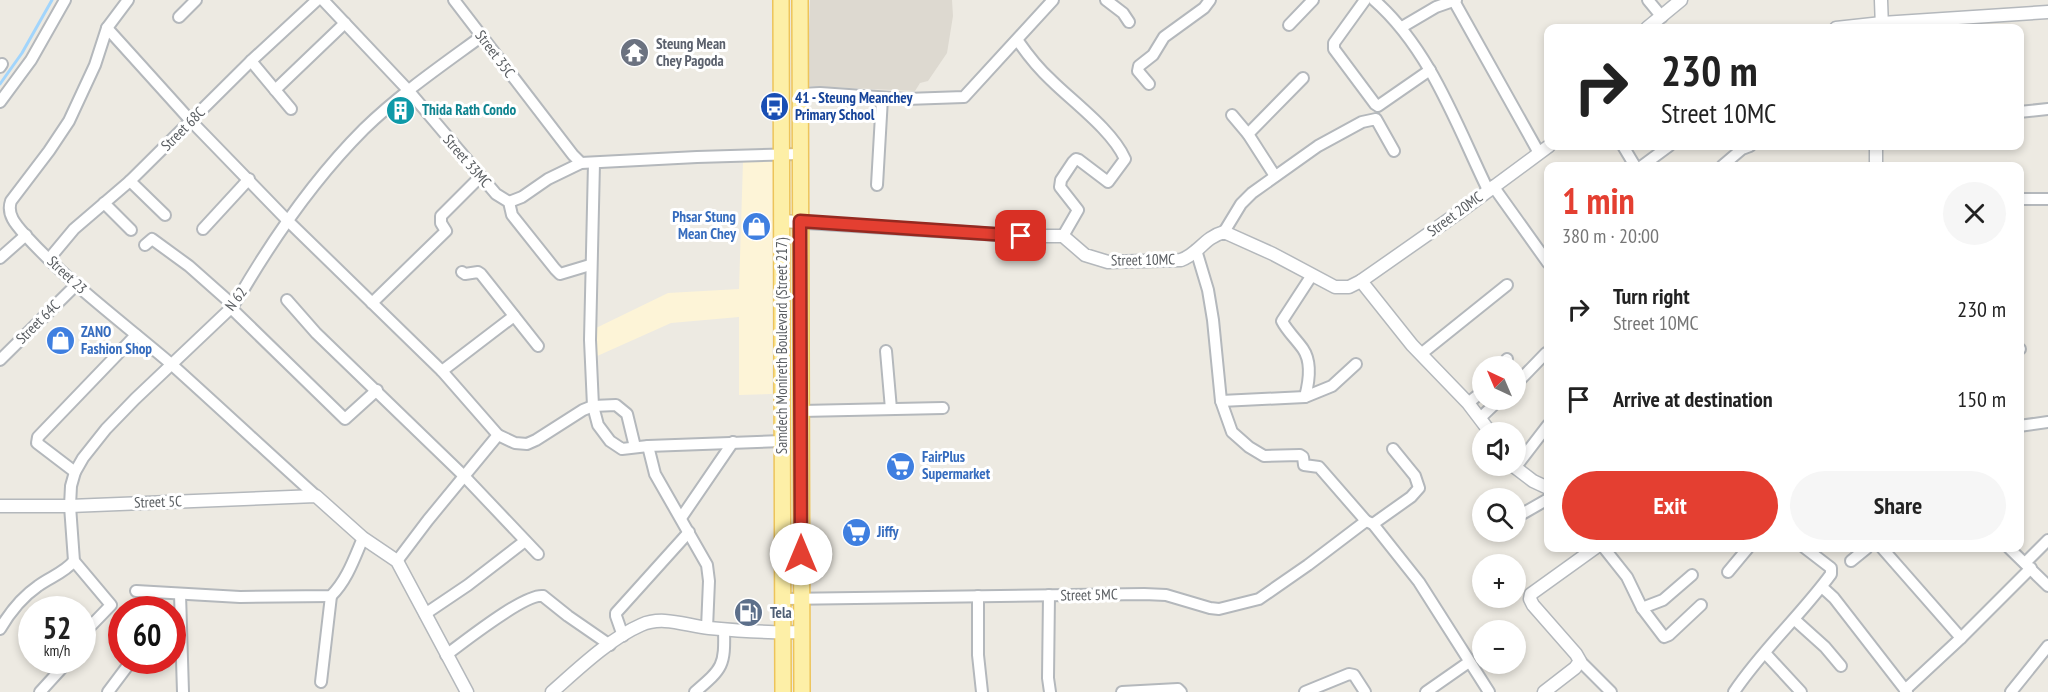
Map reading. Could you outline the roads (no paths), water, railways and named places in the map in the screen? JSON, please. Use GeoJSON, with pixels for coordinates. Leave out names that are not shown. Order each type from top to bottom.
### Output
{"type":"FeatureCollection","features":[{"type":"Feature","properties":{"kind":"main road","name":"Samdech Monireth Boulevard (Street 217)"},"geometry":{"type":"LineString","coordinates":[[781,0],[783,692]]}},
{"type":"Feature","properties":{"kind":"main road","name":"Samdech Monireth Boulevard (Street 217)"},"geometry":{"type":"LineString","coordinates":[[800,0],[802,692]]}},
{"type":"Feature","properties":{"kind":"street"},"geometry":{"type":"LineString","coordinates":[[1,101],[31,60],[65,0]]}},
{"type":"Feature","properties":{"kind":"street","name":"Street 23"},"geometry":{"type":"LineString","coordinates":[[128,0],[107,28],[95,65],[69,121],[11,201],[8,209],[26,236],[49,259],[171,364],[316,495]]}},
{"type":"Feature","properties":{"kind":"street"},"geometry":{"type":"LineString","coordinates":[[179,17],[196,0]]}},
{"type":"Feature","properties":{"kind":"street","name":"Street 68C"},"geometry":{"type":"LineString","coordinates":[[49,259],[74,229],[130,181],[251,61],[317,0]]}},
{"type":"Feature","properties":{"kind":"street","name":"Street 33MC"},"geometry":{"type":"LineString","coordinates":[[323,0],[408,90],[480,177],[496,194],[508,202],[512,215],[560,274],[590,265]]}},
{"type":"Feature","properties":{"kind":"street","name":"Street 35C"},"geometry":{"type":"LineString","coordinates":[[454,0],[581,163]]}},
{"type":"Feature","properties":{"kind":"street"},"geometry":{"type":"LineString","coordinates":[[800,94],[927,99],[964,97],[1053,0]]}},
{"type":"Feature","properties":{"kind":"street"},"geometry":{"type":"LineString","coordinates":[[1106,0],[1123,13],[1129,22]]}},
{"type":"Feature","properties":{"kind":"street"},"geometry":{"type":"LineString","coordinates":[[1149,84],[1137,68],[1153,55],[1164,37],[1204,8],[1210,0]]}},
{"type":"Feature","properties":{"kind":"street"},"geometry":{"type":"LineString","coordinates":[[1289,25],[1313,0]]}},
{"type":"Feature","properties":{"kind":"street"},"geometry":{"type":"LineString","coordinates":[[1365,0],[1334,43],[1334,48],[1378,106],[1380,114],[1318,146],[1252,193],[1241,204],[1224,232],[1273,254],[1335,287],[1349,287],[1362,280],[1420,354],[1468,403],[1483,422]]}},
{"type":"Feature","properties":{"kind":"street"},"geometry":{"type":"LineString","coordinates":[[1648,0],[1662,18]]}},
{"type":"Feature","properties":{"kind":"street"},"geometry":{"type":"LineString","coordinates":[[1653,24],[1682,0]]}},
{"type":"Feature","properties":{"kind":"street"},"geometry":{"type":"LineString","coordinates":[[1881,0],[1882,24]]}},
{"type":"Feature","properties":{"kind":"street"},"geometry":{"type":"LineString","coordinates":[[1402,27],[1436,7],[1455,1],[1544,149]]}},
{"type":"Feature","properties":{"kind":"street"},"geometry":{"type":"LineString","coordinates":[[1381,2],[1402,27],[1430,70],[1491,188],[1544,258]]}},
{"type":"Feature","properties":{"kind":"street"},"geometry":{"type":"LineString","coordinates":[[1906,24],[2048,12]]}},
{"type":"Feature","properties":{"kind":"street"},"geometry":{"type":"LineString","coordinates":[[275,90],[345,23]]}},
{"type":"Feature","properties":{"kind":"street"},"geometry":{"type":"LineString","coordinates":[[107,28],[191,121],[287,220],[442,371],[498,435],[515,443],[527,444],[583,410],[593,406],[616,405],[627,414],[635,447]]}},
{"type":"Feature","properties":{"kind":"street","name":"N 62"},"geometry":{"type":"LineString","coordinates":[[74,561],[71,486],[75,472],[83,458],[106,429],[232,307],[287,220],[363,130],[408,90],[482,36]]}},
{"type":"Feature","properties":{"kind":"street"},"geometry":{"type":"LineString","coordinates":[[782,221],[1021,236],[1063,236],[1078,210],[1060,187],[1061,180],[1073,162],[1076,159],[1079,160],[1108,182],[1125,159],[1110,138],[1067,93],[1050,79],[1018,40]]}},
{"type":"Feature","properties":{"kind":"street"},"geometry":{"type":"LineString","coordinates":[[251,61],[291,109]]}},
{"type":"Feature","properties":{"kind":"street"},"geometry":{"type":"LineString","coordinates":[[1378,106],[1430,70]]}},
{"type":"Feature","properties":{"kind":"street"},"geometry":{"type":"LineString","coordinates":[[1248,134],[1303,78]]}},
{"type":"Feature","properties":{"kind":"street"},"geometry":{"type":"LineString","coordinates":[[877,185],[882,98]]}},
{"type":"Feature","properties":{"kind":"street"},"geometry":{"type":"LineString","coordinates":[[2024,111],[2048,109]]}},
{"type":"Feature","properties":{"kind":"street"},"geometry":{"type":"LineString","coordinates":[[1232,115],[1248,134],[1275,176]]}},
{"type":"Feature","properties":{"kind":"street"},"geometry":{"type":"LineString","coordinates":[[1376,118],[1394,151]]}},
{"type":"Feature","properties":{"kind":"street","name":"Street 20MC"},"geometry":{"type":"LineString","coordinates":[[1362,280],[1544,149]]}},
{"type":"Feature","properties":{"kind":"street"},"geometry":{"type":"LineString","coordinates":[[1647,162],[1664,150]]}},
{"type":"Feature","properties":{"kind":"street"},"geometry":{"type":"LineString","coordinates":[[1727,162],[1741,150]]}},
{"type":"Feature","properties":{"kind":"street"},"geometry":{"type":"LineString","coordinates":[[508,202],[522,198],[548,179],[581,163],[800,154]]}},
{"type":"Feature","properties":{"kind":"street"},"geometry":{"type":"LineString","coordinates":[[594,163],[590,340],[593,406],[598,425],[610,441],[622,449],[782,441]]}},
{"type":"Feature","properties":{"kind":"street"},"geometry":{"type":"LineString","coordinates":[[372,303],[446,231],[441,223],[441,216],[480,177]]}},
{"type":"Feature","properties":{"kind":"street"},"geometry":{"type":"LineString","coordinates":[[203,229],[249,179]]}},
{"type":"Feature","properties":{"kind":"street"},"geometry":{"type":"LineString","coordinates":[[130,181],[165,215]]}},
{"type":"Feature","properties":{"kind":"street"},"geometry":{"type":"LineString","coordinates":[[2024,199],[2048,199]]}},
{"type":"Feature","properties":{"kind":"street"},"geometry":{"type":"LineString","coordinates":[[104,203],[131,230]]}},
{"type":"Feature","properties":{"kind":"street","name":"Street 10MC"},"geometry":{"type":"LineString","coordinates":[[1063,236],[1085,255],[1108,262],[1181,260],[1189,257],[1210,237],[1224,232]]}},
{"type":"Feature","properties":{"kind":"street"},"geometry":{"type":"LineString","coordinates":[[0,258],[26,236]]}},
{"type":"Feature","properties":{"kind":"street"},"geometry":{"type":"LineString","coordinates":[[145,245],[152,239],[189,266],[345,418],[377,390]]}},
{"type":"Feature","properties":{"kind":"street"},"geometry":{"type":"LineString","coordinates":[[1196,250],[1208,290],[1213,320],[1221,401],[1232,432],[1264,456],[1301,456],[1304,465],[1318,467],[1419,582],[1489,692]]}},
{"type":"Feature","properties":{"kind":"street"},"geometry":{"type":"LineString","coordinates":[[462,272],[481,274],[538,346]]}},
{"type":"Feature","properties":{"kind":"street"},"geometry":{"type":"LineString","coordinates":[[1305,397],[1308,384],[1308,360],[1305,351],[1282,321],[1312,275]]}},
{"type":"Feature","properties":{"kind":"street","name":"Street 64C"},"geometry":{"type":"LineString","coordinates":[[0,360],[76,284]]}},
{"type":"Feature","properties":{"kind":"street"},"geometry":{"type":"LineString","coordinates":[[1420,354],[1507,285]]}},
{"type":"Feature","properties":{"kind":"street"},"geometry":{"type":"LineString","coordinates":[[287,300],[316,333],[464,476],[538,554]]}},
{"type":"Feature","properties":{"kind":"street"},"geometry":{"type":"LineString","coordinates":[[442,371],[514,316]]}},
{"type":"Feature","properties":{"kind":"street"},"geometry":{"type":"LineString","coordinates":[[75,472],[38,443],[38,437],[136,335]]}},
{"type":"Feature","properties":{"kind":"street"},"geometry":{"type":"LineString","coordinates":[[886,351],[891,409]]}},
{"type":"Feature","properties":{"kind":"street"},"geometry":{"type":"LineString","coordinates":[[1526,374],[1544,355]]}},
{"type":"Feature","properties":{"kind":"street"},"geometry":{"type":"LineString","coordinates":[[1221,401],[1305,397],[1332,386],[1356,364]]}},
{"type":"Feature","properties":{"kind":"street"},"geometry":{"type":"LineString","coordinates":[[1468,403],[1472,400]]}},
{"type":"Feature","properties":{"kind":"street"},"geometry":{"type":"LineString","coordinates":[[801,411],[943,408]]}},
{"type":"Feature","properties":{"kind":"street"},"geometry":{"type":"LineString","coordinates":[[1480,418],[1488,410]]}},
{"type":"Feature","properties":{"kind":"street"},"geometry":{"type":"LineString","coordinates":[[2024,425],[2048,422]]}},
{"type":"Feature","properties":{"kind":"street"},"geometry":{"type":"LineString","coordinates":[[1526,451],[1544,430]]}},
{"type":"Feature","properties":{"kind":"street"},"geometry":{"type":"LineString","coordinates":[[397,561],[498,435]]}},
{"type":"Feature","properties":{"kind":"street"},"geometry":{"type":"LineString","coordinates":[[681,518],[733,442]]}},
{"type":"Feature","properties":{"kind":"street"},"geometry":{"type":"LineString","coordinates":[[648,446],[655,474],[707,565],[710,581],[707,628]]}},
{"type":"Feature","properties":{"kind":"street","name":"Street 5MC"},"geometry":{"type":"LineString","coordinates":[[783,598],[1166,595],[1219,609],[1259,598],[1411,497],[1419,488],[1415,476],[1393,449]]}},
{"type":"Feature","properties":{"kind":"street"},"geometry":{"type":"LineString","coordinates":[[1526,476],[1544,486]]}},
{"type":"Feature","properties":{"kind":"street"},"geometry":{"type":"LineString","coordinates":[[316,495],[363,538],[397,561],[467,692]]}},
{"type":"Feature","properties":{"kind":"street","name":"Street 5C"},"geometry":{"type":"LineString","coordinates":[[0,506],[70,506],[316,495]]}},
{"type":"Feature","properties":{"kind":"street"},"geometry":{"type":"LineString","coordinates":[[1526,512],[1544,501]]}},
{"type":"Feature","properties":{"kind":"street"},"geometry":{"type":"LineString","coordinates":[[623,636],[616,613],[690,532]]}},
{"type":"Feature","properties":{"kind":"street"},"geometry":{"type":"LineString","coordinates":[[321,682],[331,596],[349,571],[363,538]]}},
{"type":"Feature","properties":{"kind":"street"},"geometry":{"type":"LineString","coordinates":[[1822,587],[1834,598],[1906,691],[1962,638],[2048,540]]}},
{"type":"Feature","properties":{"kind":"street"},"geometry":{"type":"LineString","coordinates":[[425,614],[468,585],[525,541]]}},
{"type":"Feature","properties":{"kind":"street"},"geometry":{"type":"LineString","coordinates":[[1589,552],[1531,594],[1530,599],[1580,661],[1611,692]]}},
{"type":"Feature","properties":{"kind":"street"},"geometry":{"type":"LineString","coordinates":[[1607,552],[1627,577],[1642,608],[1664,637],[1669,636],[1701,605]]}},
{"type":"Feature","properties":{"kind":"street"},"geometry":{"type":"LineString","coordinates":[[1728,572],[1745,552]]}},
{"type":"Feature","properties":{"kind":"street"},"geometry":{"type":"LineString","coordinates":[[1735,691],[1831,574],[1831,568],[1810,552]]}},
{"type":"Feature","properties":{"kind":"street"},"geometry":{"type":"LineString","coordinates":[[1851,561],[1862,552]]}},
{"type":"Feature","properties":{"kind":"street"},"geometry":{"type":"LineString","coordinates":[[1886,552],[1962,638]]}},
{"type":"Feature","properties":{"kind":"street"},"geometry":{"type":"LineString","coordinates":[[2013,552],[2048,586]]}},
{"type":"Feature","properties":{"kind":"street"},"geometry":{"type":"LineString","coordinates":[[0,629],[10,612],[24,597],[74,561],[111,605],[96,621]]}},
{"type":"Feature","properties":{"kind":"street"},"geometry":{"type":"LineString","coordinates":[[1642,608],[1663,600],[1692,575]]}},
{"type":"Feature","properties":{"kind":"street"},"geometry":{"type":"LineString","coordinates":[[136,591],[240,597],[331,596]]}},
{"type":"Feature","properties":{"kind":"street"},"geometry":{"type":"LineString","coordinates":[[180,594],[183,692]]}},
{"type":"Feature","properties":{"kind":"street"},"geometry":{"type":"LineString","coordinates":[[446,655],[517,605],[540,595],[609,645]]}},
{"type":"Feature","properties":{"kind":"street"},"geometry":{"type":"LineString","coordinates":[[1049,595],[1048,678],[1050,692]]}},
{"type":"Feature","properties":{"kind":"street"},"geometry":{"type":"LineString","coordinates":[[978,596],[978,655],[982,692]]}},
{"type":"Feature","properties":{"kind":"street"},"geometry":{"type":"LineString","coordinates":[[552,692],[609,645],[642,624],[671,620],[707,628],[802,632]]}},
{"type":"Feature","properties":{"kind":"street"},"geometry":{"type":"LineString","coordinates":[[1795,620],[1825,647],[1841,666]]}},
{"type":"Feature","properties":{"kind":"street"},"geometry":{"type":"LineString","coordinates":[[695,692],[713,677],[723,662],[724,629]]}},
{"type":"Feature","properties":{"kind":"street"},"geometry":{"type":"LineString","coordinates":[[2011,692],[2048,646]]}},
{"type":"Feature","properties":{"kind":"street"},"geometry":{"type":"LineString","coordinates":[[1765,653],[1802,692]]}},
{"type":"Feature","properties":{"kind":"street"},"geometry":{"type":"LineString","coordinates":[[1544,692],[1575,668],[1580,661]]}},
{"type":"Feature","properties":{"kind":"street"},"geometry":{"type":"LineString","coordinates":[[1426,692],[1469,662]]}},
{"type":"Feature","properties":{"kind":"street"},"geometry":{"type":"LineString","coordinates":[[40,692],[56,674]]}},
{"type":"Feature","properties":{"kind":"street"},"geometry":{"type":"LineString","coordinates":[[108,692],[122,674]]}},
{"type":"Feature","properties":{"kind":"street"},"geometry":{"type":"LineString","coordinates":[[1305,692],[1349,674],[1354,675],[1365,692]]}},
{"type":"Feature","properties":{"kind":"street"},"geometry":{"type":"LineString","coordinates":[[1122,692],[1178,689],[1180,692]]}},
{"type":"Feature","properties":{"kind":"waterway"},"geometry":{"type":"LineString","coordinates":[[0,84],[22,53],[52,0]]}},
{"type":"Feature","properties":{"kind":"place","name":"Steung Mean Chey Pagoda"},"geometry":{"type":"Point","coordinates":[635,53]}},
{"type":"Feature","properties":{"kind":"place","name":"41 - Steung Meanchey Primary School"},"geometry":{"type":"Point","coordinates":[774,107]}},
{"type":"Feature","properties":{"kind":"place","name":"Thida Rath Condo"},"geometry":{"type":"Point","coordinates":[401,110]}},
{"type":"Feature","properties":{"kind":"place","name":"Phsar Stung Mean Chey"},"geometry":{"type":"Point","coordinates":[757,226]}},
{"type":"Feature","properties":{"kind":"place","name":"ZANO Fashion Shop"},"geometry":{"type":"Point","coordinates":[60,341]}},
{"type":"Feature","properties":{"kind":"place","name":"FairPlus Supermarket"},"geometry":{"type":"Point","coordinates":[901,466]}},
{"type":"Feature","properties":{"kind":"place","name":"Jiffy"},"geometry":{"type":"Point","coordinates":[856,532]}},
{"type":"Feature","properties":{"kind":"place","name":"Tela"},"geometry":{"type":"Point","coordinates":[749,613]}}]}
